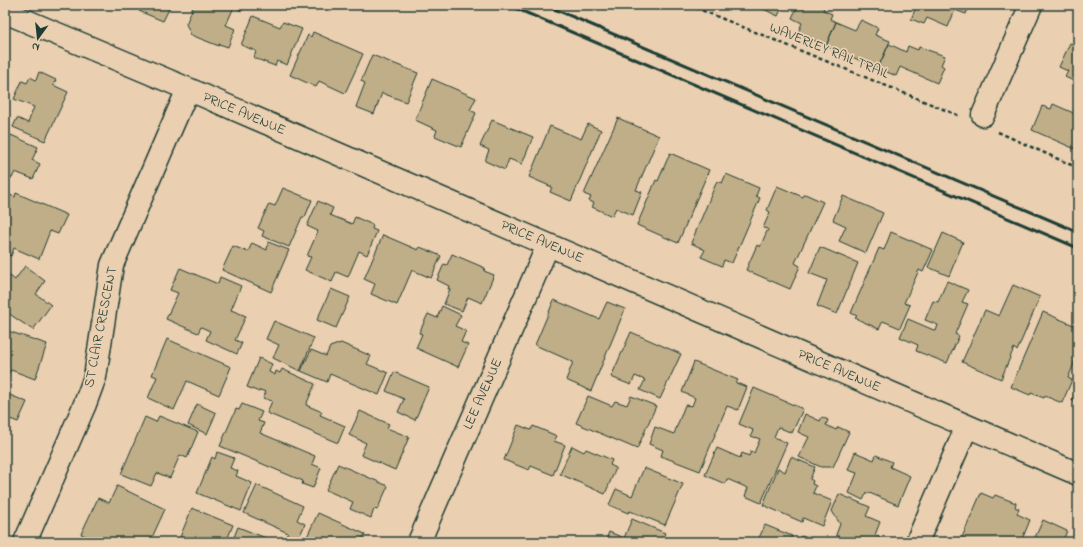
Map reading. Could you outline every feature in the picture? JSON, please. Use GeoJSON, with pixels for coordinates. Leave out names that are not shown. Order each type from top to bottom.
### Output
{"type":"FeatureCollection","features":[{"type":"Feature","properties":{"kind":"street"},"geometry":{"type":"LineString","coordinates":[[983,115],[1031,5]]}},
{"type":"Feature","properties":{"kind":"street","name":"PRICE AVENUE"},"geometry":{"type":"LineString","coordinates":[[5,12],[188,89],[1078,474]]}},
{"type":"Feature","properties":{"kind":"street","name":"ST CLAIR CRESCENT"},"geometry":{"type":"LineString","coordinates":[[25,542],[85,404],[95,377],[112,265],[188,89]]}},
{"type":"Feature","properties":{"kind":"street","name":"LEE AVENUE"},"geometry":{"type":"LineString","coordinates":[[418,542],[548,245]]}},
{"type":"Feature","properties":{"kind":"street"},"geometry":{"type":"LineString","coordinates":[[917,542],[967,426]]}},
{"type":"Feature","properties":{"kind":"path","name":"WAVERLEY RAIL TRAIL"},"geometry":{"type":"LineString","coordinates":[[690,5],[895,89]]}},
{"type":"Feature","properties":{"kind":"building"},"geometry":{"type":"Polygon","coordinates":[[[142,5],[171,5],[163,21],[139,11],[142,5]]]}},
{"type":"Feature","properties":{"kind":"building"},"geometry":{"type":"Polygon","coordinates":[[[194,5],[245,5],[242,11],[234,7],[226,25],[235,29],[228,47],[219,44],[219,46],[191,35],[186,24],[194,5]]]}},
{"type":"Feature","properties":{"kind":"building"},"geometry":{"type":"Polygon","coordinates":[[[755,5],[783,5],[778,16],[755,5]]]}},
{"type":"Feature","properties":{"kind":"building"},"geometry":{"type":"Polygon","coordinates":[[[798,5],[825,5],[823,10],[832,14],[830,19],[836,22],[826,46],[798,33],[802,23],[792,18],[798,5]]]}},
{"type":"Feature","properties":{"kind":"building"},"geometry":{"type":"Polygon","coordinates":[[[917,5],[969,5],[966,14],[955,10],[948,27],[927,18],[924,24],[911,19],[917,5]]]}},
{"type":"Feature","properties":{"kind":"building"},"geometry":{"type":"Polygon","coordinates":[[[253,16],[280,27],[283,22],[302,29],[287,65],[277,61],[275,66],[254,58],[256,51],[241,45],[253,16]]]}},
{"type":"Feature","properties":{"kind":"building"},"geometry":{"type":"Polygon","coordinates":[[[861,20],[878,28],[875,35],[890,41],[878,68],[826,46],[836,22],[855,30],[861,20]]]}},
{"type":"Feature","properties":{"kind":"building"},"geometry":{"type":"Polygon","coordinates":[[[313,32],[363,54],[345,93],[319,81],[316,87],[290,75],[308,35],[311,37],[313,32]]]}},
{"type":"Feature","properties":{"kind":"building"},"geometry":{"type":"Polygon","coordinates":[[[1070,43],[1078,46],[1078,83],[1065,77],[1068,71],[1059,67],[1070,43]]]}},
{"type":"Feature","properties":{"kind":"building"},"geometry":{"type":"Polygon","coordinates":[[[889,44],[906,52],[908,46],[918,50],[919,47],[945,56],[941,65],[944,67],[937,83],[900,67],[896,76],[878,68],[889,44]]]}},
{"type":"Feature","properties":{"kind":"building"},"geometry":{"type":"Polygon","coordinates":[[[372,55],[418,73],[406,102],[382,93],[374,114],[356,107],[365,83],[361,81],[372,55]]]}},
{"type":"Feature","properties":{"kind":"building"},"geometry":{"type":"Polygon","coordinates":[[[39,72],[56,80],[53,85],[68,92],[45,141],[13,127],[17,118],[28,123],[34,107],[14,99],[22,81],[27,83],[30,77],[36,80],[39,72]]]}},
{"type":"Feature","properties":{"kind":"building"},"geometry":{"type":"Polygon","coordinates":[[[432,79],[476,98],[470,110],[476,113],[461,147],[435,136],[437,130],[415,120],[432,79]]]}},
{"type":"Feature","properties":{"kind":"building"},"geometry":{"type":"Polygon","coordinates":[[[1053,104],[1078,115],[1078,143],[1075,149],[1032,130],[1042,106],[1051,109],[1053,104]]]}},
{"type":"Feature","properties":{"kind":"building"},"geometry":{"type":"Polygon","coordinates":[[[618,118],[659,136],[636,190],[642,192],[633,215],[616,208],[612,216],[592,207],[594,203],[589,201],[591,197],[584,194],[618,118]]]}},
{"type":"Feature","properties":{"kind":"building"},"geometry":{"type":"Polygon","coordinates":[[[492,120],[533,137],[522,164],[509,159],[505,170],[485,161],[489,150],[480,146],[492,120]]]}},
{"type":"Feature","properties":{"kind":"building"},"geometry":{"type":"Polygon","coordinates":[[[588,124],[601,130],[571,201],[550,192],[552,187],[529,177],[550,126],[581,139],[588,124]]]}},
{"type":"Feature","properties":{"kind":"building"},"geometry":{"type":"Polygon","coordinates":[[[11,135],[38,147],[32,160],[40,164],[33,179],[15,172],[12,178],[5,175],[5,147],[11,135]]]}},
{"type":"Feature","properties":{"kind":"building"},"geometry":{"type":"Polygon","coordinates":[[[670,153],[709,170],[678,243],[637,225],[656,180],[658,181],[670,153]]]}},
{"type":"Feature","properties":{"kind":"building"},"geometry":{"type":"Polygon","coordinates":[[[726,174],[759,188],[756,196],[760,198],[732,263],[724,260],[722,266],[701,257],[705,250],[691,243],[717,181],[722,183],[726,174]]]}},
{"type":"Feature","properties":{"kind":"building"},"geometry":{"type":"Polygon","coordinates":[[[777,186],[803,197],[805,194],[823,202],[795,263],[800,266],[790,289],[746,270],[757,245],[760,247],[768,229],[763,228],[770,212],[767,210],[777,186]]]}},
{"type":"Feature","properties":{"kind":"building"},"geometry":{"type":"Polygon","coordinates":[[[283,188],[312,200],[305,217],[302,217],[289,247],[262,236],[264,231],[258,228],[269,204],[275,206],[283,188]]]}},
{"type":"Feature","properties":{"kind":"building"},"geometry":{"type":"Polygon","coordinates":[[[5,193],[15,197],[16,193],[67,215],[58,234],[50,231],[39,259],[14,248],[11,256],[5,254],[5,220],[8,212],[5,210],[5,193]]]}},
{"type":"Feature","properties":{"kind":"building"},"geometry":{"type":"Polygon","coordinates":[[[843,196],[883,213],[866,253],[839,241],[846,226],[833,220],[843,196]]]}},
{"type":"Feature","properties":{"kind":"building"},"geometry":{"type":"Polygon","coordinates":[[[318,201],[333,208],[330,215],[352,224],[355,217],[373,225],[372,229],[377,231],[367,255],[359,251],[348,277],[336,272],[332,282],[305,270],[311,257],[307,256],[318,231],[307,226],[318,201]]]}},
{"type":"Feature","properties":{"kind":"building"},"geometry":{"type":"Polygon","coordinates":[[[891,232],[933,250],[923,272],[919,270],[904,303],[910,305],[900,328],[883,321],[879,329],[855,318],[857,316],[851,313],[879,248],[884,250],[891,232]]]}},
{"type":"Feature","properties":{"kind":"building"},"geometry":{"type":"Polygon","coordinates":[[[943,233],[963,242],[949,276],[928,267],[943,233]]]}},
{"type":"Feature","properties":{"kind":"building"},"geometry":{"type":"Polygon","coordinates":[[[383,235],[418,250],[420,247],[441,256],[431,278],[412,270],[397,305],[371,294],[375,284],[364,279],[383,235]]]}},
{"type":"Feature","properties":{"kind":"building"},"geometry":{"type":"Polygon","coordinates":[[[268,242],[289,250],[271,292],[222,270],[233,246],[248,252],[252,243],[267,250],[268,242]]]}},
{"type":"Feature","properties":{"kind":"building"},"geometry":{"type":"Polygon","coordinates":[[[820,247],[858,263],[837,314],[817,306],[827,280],[809,273],[820,247]]]}},
{"type":"Feature","properties":{"kind":"building"},"geometry":{"type":"Polygon","coordinates":[[[452,254],[485,268],[484,271],[494,275],[482,303],[468,297],[462,311],[444,304],[450,289],[448,289],[449,286],[437,280],[444,264],[447,265],[452,254]]]}},
{"type":"Feature","properties":{"kind":"building"},"geometry":{"type":"Polygon","coordinates":[[[25,266],[45,281],[36,294],[51,305],[33,330],[5,311],[5,272],[15,280],[25,266]]]}},
{"type":"Feature","properties":{"kind":"building"},"geometry":{"type":"Polygon","coordinates":[[[180,268],[218,284],[220,277],[241,286],[231,310],[246,316],[235,340],[242,343],[237,354],[206,340],[210,331],[201,327],[198,333],[166,319],[178,293],[170,290],[180,268]]]}},
{"type":"Feature","properties":{"kind":"building"},"geometry":{"type":"Polygon","coordinates":[[[947,281],[968,290],[962,302],[968,304],[955,334],[959,336],[947,363],[916,351],[918,345],[900,337],[908,319],[936,331],[938,325],[925,320],[933,301],[938,302],[947,281]]]}},
{"type":"Feature","properties":{"kind":"building"},"geometry":{"type":"Polygon","coordinates":[[[1013,285],[1040,297],[1017,351],[1014,348],[1001,379],[962,362],[985,310],[999,316],[1013,285]]]}},
{"type":"Feature","properties":{"kind":"building"},"geometry":{"type":"Polygon","coordinates":[[[331,289],[350,297],[336,328],[317,320],[331,289]]]}},
{"type":"Feature","properties":{"kind":"building"},"geometry":{"type":"Polygon","coordinates":[[[554,300],[599,319],[607,302],[625,309],[591,391],[566,380],[573,362],[535,345],[554,300]]]}},
{"type":"Feature","properties":{"kind":"building"},"geometry":{"type":"Polygon","coordinates":[[[442,306],[461,315],[455,326],[466,331],[461,342],[468,345],[458,367],[416,348],[422,334],[419,333],[428,314],[437,318],[442,306]]]}},
{"type":"Feature","properties":{"kind":"building"},"geometry":{"type":"Polygon","coordinates":[[[1043,312],[1078,327],[1078,354],[1068,378],[1072,380],[1062,403],[1045,396],[1044,398],[1031,393],[1030,395],[1011,387],[1043,312]]]}},
{"type":"Feature","properties":{"kind":"building"},"geometry":{"type":"Polygon","coordinates":[[[274,321],[314,338],[300,371],[273,358],[279,345],[266,339],[274,321]]]}},
{"type":"Feature","properties":{"kind":"building"},"geometry":{"type":"Polygon","coordinates":[[[5,330],[47,344],[35,379],[11,370],[8,374],[5,373],[5,330]]]}},
{"type":"Feature","properties":{"kind":"building"},"geometry":{"type":"Polygon","coordinates":[[[631,332],[681,354],[660,399],[640,390],[645,380],[635,376],[631,385],[611,377],[631,332]]]}},
{"type":"Feature","properties":{"kind":"building"},"geometry":{"type":"Polygon","coordinates":[[[167,339],[231,367],[219,395],[187,381],[174,410],[148,398],[157,377],[152,375],[167,339]]]}},
{"type":"Feature","properties":{"kind":"building"},"geometry":{"type":"Polygon","coordinates":[[[341,343],[371,356],[367,364],[388,373],[379,395],[330,374],[327,382],[301,371],[311,350],[326,356],[330,347],[341,343]]]}},
{"type":"Feature","properties":{"kind":"building"},"geometry":{"type":"Polygon","coordinates":[[[259,358],[272,364],[269,372],[275,375],[276,371],[280,373],[282,369],[315,384],[306,405],[322,412],[320,415],[345,426],[338,443],[267,413],[272,401],[263,398],[266,392],[260,390],[259,392],[247,387],[259,358]]]}},
{"type":"Feature","properties":{"kind":"building"},"geometry":{"type":"Polygon","coordinates":[[[694,362],[738,380],[736,383],[747,387],[738,410],[727,406],[700,471],[661,456],[663,450],[649,444],[655,427],[674,434],[685,405],[692,406],[695,398],[682,392],[694,362]]]}},
{"type":"Feature","properties":{"kind":"building"},"geometry":{"type":"Polygon","coordinates":[[[394,372],[429,387],[415,420],[398,412],[404,399],[386,391],[394,372]]]}},
{"type":"Feature","properties":{"kind":"building"},"geometry":{"type":"Polygon","coordinates":[[[1078,386],[1078,403],[1072,400],[1078,386]]]}},
{"type":"Feature","properties":{"kind":"building"},"geometry":{"type":"Polygon","coordinates":[[[754,388],[803,409],[792,433],[778,427],[774,437],[787,443],[761,503],[745,496],[748,488],[727,479],[725,484],[705,475],[717,448],[740,458],[742,453],[749,456],[751,451],[754,453],[760,439],[751,436],[753,430],[739,424],[754,388]]]}},
{"type":"Feature","properties":{"kind":"building"},"geometry":{"type":"Polygon","coordinates":[[[5,393],[27,402],[18,422],[5,417],[5,393]]]}},
{"type":"Feature","properties":{"kind":"building"},"geometry":{"type":"Polygon","coordinates":[[[588,396],[612,406],[615,401],[627,405],[631,396],[656,406],[637,449],[576,423],[588,396]]]}},
{"type":"Feature","properties":{"kind":"building"},"geometry":{"type":"Polygon","coordinates":[[[197,404],[216,413],[207,434],[188,425],[197,404]]]}},
{"type":"Feature","properties":{"kind":"building"},"geometry":{"type":"Polygon","coordinates":[[[242,404],[262,412],[258,421],[264,423],[260,433],[315,456],[312,464],[321,468],[313,488],[302,484],[303,481],[220,446],[236,409],[239,410],[242,404]]]}},
{"type":"Feature","properties":{"kind":"building"},"geometry":{"type":"Polygon","coordinates":[[[360,411],[389,424],[387,428],[409,437],[395,470],[361,455],[366,443],[349,435],[360,411]]]}},
{"type":"Feature","properties":{"kind":"building"},"geometry":{"type":"Polygon","coordinates":[[[805,414],[820,421],[822,417],[828,420],[826,425],[836,430],[838,427],[849,432],[833,467],[821,467],[799,457],[809,437],[798,432],[805,414]]]}},
{"type":"Feature","properties":{"kind":"building"},"geometry":{"type":"Polygon","coordinates":[[[159,416],[198,432],[187,458],[180,455],[170,478],[157,473],[151,486],[121,474],[145,417],[156,422],[159,416]]]}},
{"type":"Feature","properties":{"kind":"building"},"geometry":{"type":"Polygon","coordinates":[[[518,425],[531,430],[533,426],[557,436],[554,441],[565,445],[553,475],[531,466],[529,470],[504,460],[518,425]]]}},
{"type":"Feature","properties":{"kind":"building"},"geometry":{"type":"Polygon","coordinates":[[[572,446],[584,452],[586,449],[612,460],[610,465],[616,468],[605,494],[560,474],[572,446]]]}},
{"type":"Feature","properties":{"kind":"building"},"geometry":{"type":"Polygon","coordinates":[[[217,452],[234,458],[230,468],[238,471],[236,476],[252,483],[241,511],[197,493],[212,457],[215,459],[217,452]]]}},
{"type":"Feature","properties":{"kind":"building"},"geometry":{"type":"Polygon","coordinates":[[[855,452],[874,460],[876,455],[892,462],[890,467],[910,476],[898,505],[867,492],[863,500],[849,493],[857,473],[848,470],[855,452]]]}},
{"type":"Feature","properties":{"kind":"building"},"geometry":{"type":"Polygon","coordinates":[[[791,457],[815,467],[810,479],[813,481],[812,484],[816,486],[813,493],[832,501],[822,526],[803,518],[802,522],[763,505],[778,468],[785,472],[791,457]]]}},
{"type":"Feature","properties":{"kind":"building"},"geometry":{"type":"Polygon","coordinates":[[[338,464],[388,486],[377,510],[374,509],[371,518],[350,509],[353,502],[326,490],[338,464]]]}},
{"type":"Feature","properties":{"kind":"building"},"geometry":{"type":"Polygon","coordinates":[[[644,468],[683,484],[665,525],[630,511],[628,513],[609,505],[616,489],[632,496],[644,468]]]}},
{"type":"Feature","properties":{"kind":"building"},"geometry":{"type":"Polygon","coordinates":[[[257,485],[303,506],[297,520],[305,524],[297,542],[285,537],[288,533],[244,513],[257,485]]]}},
{"type":"Feature","properties":{"kind":"building"},"geometry":{"type":"Polygon","coordinates":[[[117,486],[165,509],[150,542],[91,542],[92,539],[81,534],[98,498],[109,503],[117,486]]]}},
{"type":"Feature","properties":{"kind":"building"},"geometry":{"type":"Polygon","coordinates":[[[981,493],[993,498],[995,495],[1016,503],[1015,507],[1019,509],[1017,514],[1030,520],[1021,542],[960,542],[981,493]]]}},
{"type":"Feature","properties":{"kind":"building"},"geometry":{"type":"Polygon","coordinates":[[[839,494],[870,507],[866,516],[880,522],[875,535],[880,537],[878,542],[840,542],[842,538],[836,535],[840,524],[832,511],[839,494]]]}},
{"type":"Feature","properties":{"kind":"building"},"geometry":{"type":"Polygon","coordinates":[[[192,508],[233,525],[226,542],[178,542],[192,508]]]}},
{"type":"Feature","properties":{"kind":"building"},"geometry":{"type":"Polygon","coordinates":[[[318,513],[365,534],[361,542],[313,542],[306,539],[318,513]]]}},
{"type":"Feature","properties":{"kind":"building"},"geometry":{"type":"Polygon","coordinates":[[[632,519],[665,533],[661,542],[605,542],[609,532],[624,538],[632,519]]]}},
{"type":"Feature","properties":{"kind":"building"},"geometry":{"type":"Polygon","coordinates":[[[1043,520],[1067,531],[1064,538],[1073,542],[1033,542],[1043,520]]]}},
{"type":"Feature","properties":{"kind":"building"},"geometry":{"type":"Polygon","coordinates":[[[765,525],[792,536],[789,542],[757,542],[765,525]]]}},
{"type":"Feature","properties":{"kind":"building"},"geometry":{"type":"Polygon","coordinates":[[[238,527],[276,542],[232,542],[238,527]]]}},
{"type":"Feature","properties":{"kind":"building"},"geometry":{"type":"Polygon","coordinates":[[[801,536],[815,542],[799,542],[801,536]]]}},
{"type":"Feature","properties":{"kind":"railway"},"geometry":{"type":"LineString","coordinates":[[508,5],[1078,248]]}},
{"type":"Feature","properties":{"kind":"railway"},"geometry":{"type":"LineString","coordinates":[[545,5],[1078,232]]}}]}
